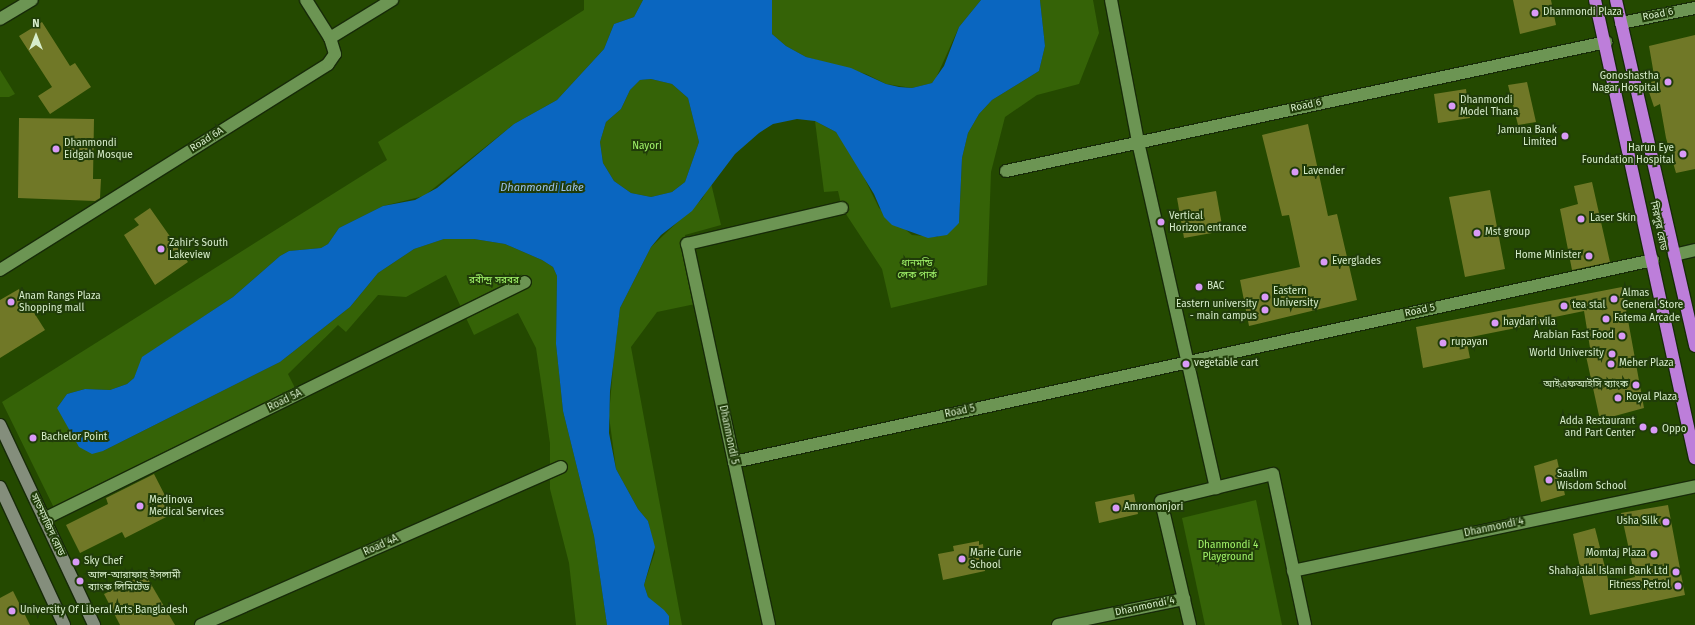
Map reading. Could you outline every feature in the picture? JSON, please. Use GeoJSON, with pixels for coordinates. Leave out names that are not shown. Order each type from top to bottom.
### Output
{"type":"FeatureCollection","features":[{"type":"Feature","properties":{"kind":"highway","name":"মিরপুর রোড"},"geometry":{"type":"LineString","coordinates":[[1595,0],[1606,42],[1654,260],[1695,458]]}},
{"type":"Feature","properties":{"kind":"highway","name":"মিরপুর রোড"},"geometry":{"type":"LineString","coordinates":[[1616,0],[1695,346]]}},
{"type":"Feature","properties":{"kind":"main road","name":"সাতমসজিদ রোড"},"geometry":{"type":"LineString","coordinates":[[0,425],[94,625]]}},
{"type":"Feature","properties":{"kind":"main road"},"geometry":{"type":"LineString","coordinates":[[0,487],[64,625]]}},
{"type":"Feature","properties":{"kind":"street"},"geometry":{"type":"LineString","coordinates":[[0,19],[32,0]]}},
{"type":"Feature","properties":{"kind":"street"},"geometry":{"type":"LineString","coordinates":[[306,0],[330,38],[392,0]]}},
{"type":"Feature","properties":{"kind":"street"},"geometry":{"type":"LineString","coordinates":[[1111,0],[1138,142],[1216,488],[1272,474],[1304,625]]}},
{"type":"Feature","properties":{"kind":"street","name":"Road 6"},"geometry":{"type":"LineString","coordinates":[[1621,23],[1695,8]]}},
{"type":"Feature","properties":{"kind":"street","name":"Road 6A"},"geometry":{"type":"LineString","coordinates":[[0,270],[328,64],[335,54],[330,38]]}},
{"type":"Feature","properties":{"kind":"street","name":"Road 6"},"geometry":{"type":"LineString","coordinates":[[1006,171],[1606,42]]}},
{"type":"Feature","properties":{"kind":"street","name":"Dhanmondi 5"},"geometry":{"type":"LineString","coordinates":[[769,625],[687,244],[842,208]]}},
{"type":"Feature","properties":{"kind":"street"},"geometry":{"type":"LineString","coordinates":[[1674,255],[1695,250]]}},
{"type":"Feature","properties":{"kind":"street","name":"Road 5"},"geometry":{"type":"LineString","coordinates":[[734,462],[1654,260]]}},
{"type":"Feature","properties":{"kind":"street","name":"Road 5A"},"geometry":{"type":"LineString","coordinates":[[44,520],[525,282]]}},
{"type":"Feature","properties":{"kind":"street","name":"Road 4A"},"geometry":{"type":"LineString","coordinates":[[201,625],[561,467]]}},
{"type":"Feature","properties":{"kind":"street","name":"Dhanmondi 4"},"geometry":{"type":"LineString","coordinates":[[1293,571],[1695,486]]}},
{"type":"Feature","properties":{"kind":"street","name":"Dhanmondi 4"},"geometry":{"type":"LineString","coordinates":[[1190,625],[1161,501],[1216,488]]}},
{"type":"Feature","properties":{"kind":"street","name":"Dhanmondi 4"},"geometry":{"type":"LineString","coordinates":[[1058,625],[1184,599]]}},
{"type":"Feature","properties":{"kind":"green space","name":"রবীন্দ্র সরবর"},"geometry":{"type":"Polygon","coordinates":[[[584,0],[643,0],[634,17],[614,24],[604,49],[557,100],[514,124],[424,196],[383,206],[339,228],[328,244],[321,248],[289,251],[280,256],[233,297],[143,357],[134,378],[127,384],[110,390],[85,389],[67,394],[57,408],[103,451],[280,362],[350,307],[378,273],[414,249],[444,239],[474,239],[505,244],[542,260],[553,267],[557,276],[556,344],[563,411],[594,536],[607,625],[576,625],[569,563],[550,489],[550,443],[536,348],[518,313],[474,335],[446,275],[406,297],[378,295],[346,332],[338,325],[288,374],[298,394],[57,514],[2,402],[387,160],[378,142],[584,10],[584,0]]]}},
{"type":"Feature","properties":{"kind":"green space"},"geometry":{"type":"Polygon","coordinates":[[[772,0],[981,0],[959,27],[936,78],[932,83],[912,88],[886,84],[866,74],[806,57],[786,46],[772,34],[772,0]]]}},
{"type":"Feature","properties":{"kind":"green space","name":"ধানমন্ডি লেক পার্ক"},"geometry":{"type":"Polygon","coordinates":[[[1040,0],[1093,0],[1099,33],[1079,84],[1037,95],[1005,117],[991,172],[987,285],[891,308],[882,269],[842,208],[838,191],[824,192],[815,121],[836,132],[855,159],[879,208],[912,235],[937,237],[959,223],[962,158],[968,133],[979,114],[992,100],[1039,71],[1045,46],[1040,0]]]}},
{"type":"Feature","properties":{"kind":"green space"},"geometry":{"type":"Polygon","coordinates":[[[0,70],[15,94],[9,97],[0,97],[0,70]]]}},
{"type":"Feature","properties":{"kind":"green space","name":"Nayori"},"geometry":{"type":"Polygon","coordinates":[[[651,79],[672,84],[688,98],[699,142],[685,182],[672,192],[651,197],[631,193],[614,181],[603,163],[600,142],[606,122],[621,109],[630,90],[640,80],[651,79]]]}},
{"type":"Feature","properties":{"kind":"green space"},"geometry":{"type":"Polygon","coordinates":[[[711,183],[721,225],[685,235],[700,303],[657,312],[631,347],[682,625],[669,625],[669,616],[648,597],[644,585],[655,552],[648,521],[638,509],[616,469],[609,416],[614,355],[620,308],[651,247],[702,199],[711,183]]]}},
{"type":"Feature","properties":{"kind":"green space","name":"Dhanmondi 4 Playground"},"geometry":{"type":"Polygon","coordinates":[[[1256,500],[1282,625],[1205,625],[1182,518],[1256,500]]]}},
{"type":"Feature","properties":{"kind":"water","name":"Dhanmondi Lake"},"geometry":{"type":"Polygon","coordinates":[[[643,0],[772,0],[772,34],[786,46],[806,57],[851,68],[886,84],[912,88],[932,83],[944,66],[959,27],[981,0],[1040,0],[1045,46],[1039,71],[992,100],[979,114],[968,133],[962,158],[959,223],[947,235],[928,238],[892,225],[884,217],[874,194],[836,132],[815,121],[797,119],[773,124],[759,133],[735,154],[692,211],[661,235],[651,247],[620,308],[610,391],[609,433],[616,469],[638,509],[648,521],[655,547],[644,585],[648,597],[669,616],[669,625],[607,625],[594,536],[563,411],[556,344],[557,276],[553,267],[542,260],[505,244],[474,239],[444,239],[414,249],[378,273],[350,307],[280,362],[103,451],[92,454],[79,447],[57,408],[67,394],[85,389],[110,390],[127,384],[134,378],[142,357],[233,297],[280,256],[289,251],[321,248],[328,244],[339,228],[383,206],[415,200],[437,188],[514,124],[557,100],[604,49],[614,24],[634,17],[643,0]],[[651,79],[640,80],[630,90],[621,109],[606,122],[600,142],[603,163],[614,181],[631,193],[651,197],[672,192],[685,182],[699,142],[688,98],[672,84],[651,79]]]}},
{"type":"Feature","properties":{"kind":"building","name":"Dhanmondi Plaza"},"geometry":{"type":"Polygon","coordinates":[[[1513,0],[1551,0],[1556,25],[1520,34],[1513,0]]]}},
{"type":"Feature","properties":{"kind":"building"},"geometry":{"type":"Polygon","coordinates":[[[42,22],[70,66],[75,63],[91,87],[50,114],[38,96],[52,87],[19,36],[42,22]]]}},
{"type":"Feature","properties":{"kind":"building"},"geometry":{"type":"Polygon","coordinates":[[[1695,35],[1695,169],[1676,173],[1666,138],[1660,104],[1654,107],[1646,83],[1655,81],[1649,46],[1695,35]]]}},
{"type":"Feature","properties":{"kind":"building"},"geometry":{"type":"Polygon","coordinates":[[[1527,82],[1536,122],[1518,125],[1508,85],[1527,82]]]}},
{"type":"Feature","properties":{"kind":"building","name":"Dhanmondi Model Thana"},"geometry":{"type":"Polygon","coordinates":[[[1466,89],[1470,118],[1438,123],[1434,94],[1466,89]]]}},
{"type":"Feature","properties":{"kind":"building","name":"Dhanmondi Eidgah Mosque"},"geometry":{"type":"Polygon","coordinates":[[[19,118],[94,119],[93,179],[101,179],[100,198],[95,201],[18,198],[19,118]]]}},
{"type":"Feature","properties":{"kind":"building"},"geometry":{"type":"Polygon","coordinates":[[[1308,124],[1328,216],[1337,214],[1357,300],[1249,326],[1240,280],[1300,267],[1289,215],[1282,216],[1262,135],[1308,124]]]}},
{"type":"Feature","properties":{"kind":"building"},"geometry":{"type":"Polygon","coordinates":[[[1592,182],[1610,262],[1572,270],[1560,209],[1578,204],[1574,186],[1592,182]]]}},
{"type":"Feature","properties":{"kind":"building","name":"Mst group"},"geometry":{"type":"Polygon","coordinates":[[[1490,190],[1505,269],[1465,277],[1449,197],[1490,190]]]}},
{"type":"Feature","properties":{"kind":"building"},"geometry":{"type":"Polygon","coordinates":[[[1216,191],[1223,231],[1184,238],[1177,198],[1216,191]]]}},
{"type":"Feature","properties":{"kind":"building","name":"Zahir’s South Lakeview"},"geometry":{"type":"Polygon","coordinates":[[[150,208],[188,262],[155,285],[124,235],[139,225],[134,219],[150,208]]]}},
{"type":"Feature","properties":{"kind":"building"},"geometry":{"type":"Polygon","coordinates":[[[1622,287],[1644,408],[1600,420],[1586,356],[1591,354],[1584,311],[1545,319],[1546,322],[1466,338],[1470,358],[1423,368],[1416,327],[1622,287]]]}},
{"type":"Feature","properties":{"kind":"building"},"geometry":{"type":"Polygon","coordinates":[[[19,289],[45,330],[0,358],[0,300],[19,289]]]}},
{"type":"Feature","properties":{"kind":"building","name":"Saalim Wisdom School"},"geometry":{"type":"Polygon","coordinates":[[[1557,459],[1565,495],[1541,502],[1534,466],[1557,459]]]}},
{"type":"Feature","properties":{"kind":"building","name":"Medinova Medical Services"},"geometry":{"type":"Polygon","coordinates":[[[154,474],[174,513],[125,538],[122,532],[80,553],[66,525],[108,504],[106,498],[154,474]]]}},
{"type":"Feature","properties":{"kind":"building","name":"Amromonjori"},"geometry":{"type":"Polygon","coordinates":[[[1134,494],[1138,514],[1099,523],[1095,502],[1134,494]]]}},
{"type":"Feature","properties":{"kind":"building","name":"Momtaj Plaza"},"geometry":{"type":"Polygon","coordinates":[[[1668,505],[1685,595],[1590,615],[1573,534],[1595,528],[1609,583],[1635,577],[1621,513],[1668,505]]]}},
{"type":"Feature","properties":{"kind":"building","name":"Marie Curie School"},"geometry":{"type":"Polygon","coordinates":[[[979,541],[979,545],[983,544],[985,571],[943,580],[938,554],[954,551],[953,546],[979,541]]]}},
{"type":"Feature","properties":{"kind":"building"},"geometry":{"type":"Polygon","coordinates":[[[145,574],[175,625],[120,625],[104,594],[145,574]]]}},
{"type":"Feature","properties":{"kind":"building","name":"University Of Liberal Arts Bangladesh"},"geometry":{"type":"Polygon","coordinates":[[[13,591],[30,625],[0,625],[0,598],[13,591]]]}},
{"type":"Feature","properties":{"kind":"place","name":"Dhanmondi Plaza"},"geometry":{"type":"Point","coordinates":[1535,13]}},
{"type":"Feature","properties":{"kind":"place","name":"Gonoshastha Nagar Hospital"},"geometry":{"type":"Point","coordinates":[1668,82]}},
{"type":"Feature","properties":{"kind":"place","name":"Dhanmondi Model Thana"},"geometry":{"type":"Point","coordinates":[1452,106]}},
{"type":"Feature","properties":{"kind":"place","name":"Jamuna Bank Limited"},"geometry":{"type":"Point","coordinates":[1565,136]}},
{"type":"Feature","properties":{"kind":"place","name":"Dhanmondi Eidgah Mosque"},"geometry":{"type":"Point","coordinates":[56,149]}},
{"type":"Feature","properties":{"kind":"place","name":"Harun Eye Foundation Hospital"},"geometry":{"type":"Point","coordinates":[1683,154]}},
{"type":"Feature","properties":{"kind":"place","name":"Lavender"},"geometry":{"type":"Point","coordinates":[1295,172]}},
{"type":"Feature","properties":{"kind":"place","name":"Laser Skin"},"geometry":{"type":"Point","coordinates":[1581,219]}},
{"type":"Feature","properties":{"kind":"place","name":"Vertical Horizon entrance"},"geometry":{"type":"Point","coordinates":[1161,222]}},
{"type":"Feature","properties":{"kind":"place","name":"Mst group"},"geometry":{"type":"Point","coordinates":[1477,233]}},
{"type":"Feature","properties":{"kind":"place","name":"Zahir’s South Lakeview"},"geometry":{"type":"Point","coordinates":[161,249]}},
{"type":"Feature","properties":{"kind":"place","name":"Home Minister"},"geometry":{"type":"Point","coordinates":[1589,256]}},
{"type":"Feature","properties":{"kind":"place","name":"Everglades"},"geometry":{"type":"Point","coordinates":[1324,262]}},
{"type":"Feature","properties":{"kind":"place","name":"BAC"},"geometry":{"type":"Point","coordinates":[1199,287]}},
{"type":"Feature","properties":{"kind":"place","name":"Eastern University"},"geometry":{"type":"Point","coordinates":[1265,297]}},
{"type":"Feature","properties":{"kind":"place","name":"Almas General Store"},"geometry":{"type":"Point","coordinates":[1614,299]}},
{"type":"Feature","properties":{"kind":"place","name":"Anam Rangs Plaza Shopping mall"},"geometry":{"type":"Point","coordinates":[11,302]}},
{"type":"Feature","properties":{"kind":"place","name":"tea stal"},"geometry":{"type":"Point","coordinates":[1564,306]}},
{"type":"Feature","properties":{"kind":"place","name":"Eastern university - main campus"},"geometry":{"type":"Point","coordinates":[1265,310]}},
{"type":"Feature","properties":{"kind":"place","name":"Fatema Arcade"},"geometry":{"type":"Point","coordinates":[1606,319]}},
{"type":"Feature","properties":{"kind":"place","name":"haydari vila"},"geometry":{"type":"Point","coordinates":[1495,323]}},
{"type":"Feature","properties":{"kind":"place","name":"Arabian Fast Food"},"geometry":{"type":"Point","coordinates":[1622,336]}},
{"type":"Feature","properties":{"kind":"place","name":"rupayan"},"geometry":{"type":"Point","coordinates":[1443,343]}},
{"type":"Feature","properties":{"kind":"place","name":"World University"},"geometry":{"type":"Point","coordinates":[1612,354]}},
{"type":"Feature","properties":{"kind":"place","name":"vegetable cart"},"geometry":{"type":"Point","coordinates":[1186,364]}},
{"type":"Feature","properties":{"kind":"place","name":"Meher Plaza"},"geometry":{"type":"Point","coordinates":[1611,364]}},
{"type":"Feature","properties":{"kind":"place","name":"আইএফআইসি ব্যাংক"},"geometry":{"type":"Point","coordinates":[1636,385]}},
{"type":"Feature","properties":{"kind":"place","name":"Royal Plaza"},"geometry":{"type":"Point","coordinates":[1618,398]}},
{"type":"Feature","properties":{"kind":"place","name":"Adda Restaurant and Part Center"},"geometry":{"type":"Point","coordinates":[1643,427]}},
{"type":"Feature","properties":{"kind":"place","name":"Oppo"},"geometry":{"type":"Point","coordinates":[1654,430]}},
{"type":"Feature","properties":{"kind":"place","name":"Bachelor Point"},"geometry":{"type":"Point","coordinates":[33,438]}},
{"type":"Feature","properties":{"kind":"place","name":"Saalim Wisdom School"},"geometry":{"type":"Point","coordinates":[1549,480]}},
{"type":"Feature","properties":{"kind":"place","name":"Medinova Medical Services"},"geometry":{"type":"Point","coordinates":[140,506]}},
{"type":"Feature","properties":{"kind":"place","name":"Amromonjori"},"geometry":{"type":"Point","coordinates":[1116,508]}},
{"type":"Feature","properties":{"kind":"place","name":"Usha Silk"},"geometry":{"type":"Point","coordinates":[1666,522]}},
{"type":"Feature","properties":{"kind":"place","name":"Momtaj Plaza"},"geometry":{"type":"Point","coordinates":[1654,554]}},
{"type":"Feature","properties":{"kind":"place","name":"Marie Curie School"},"geometry":{"type":"Point","coordinates":[962,559]}},
{"type":"Feature","properties":{"kind":"place","name":"Sky Chef"},"geometry":{"type":"Point","coordinates":[76,562]}},
{"type":"Feature","properties":{"kind":"place","name":"Shahajalal Islami Bank Ltd"},"geometry":{"type":"Point","coordinates":[1676,572]}},
{"type":"Feature","properties":{"kind":"place","name":"আল-আরাফাহ ইসলামী ব্যাংক লিমিটেড"},"geometry":{"type":"Point","coordinates":[80,581]}},
{"type":"Feature","properties":{"kind":"place","name":"Fitness Petrol"},"geometry":{"type":"Point","coordinates":[1678,586]}},
{"type":"Feature","properties":{"kind":"place","name":"University Of Liberal Arts Bangladesh"},"geometry":{"type":"Point","coordinates":[12,611]}}]}
